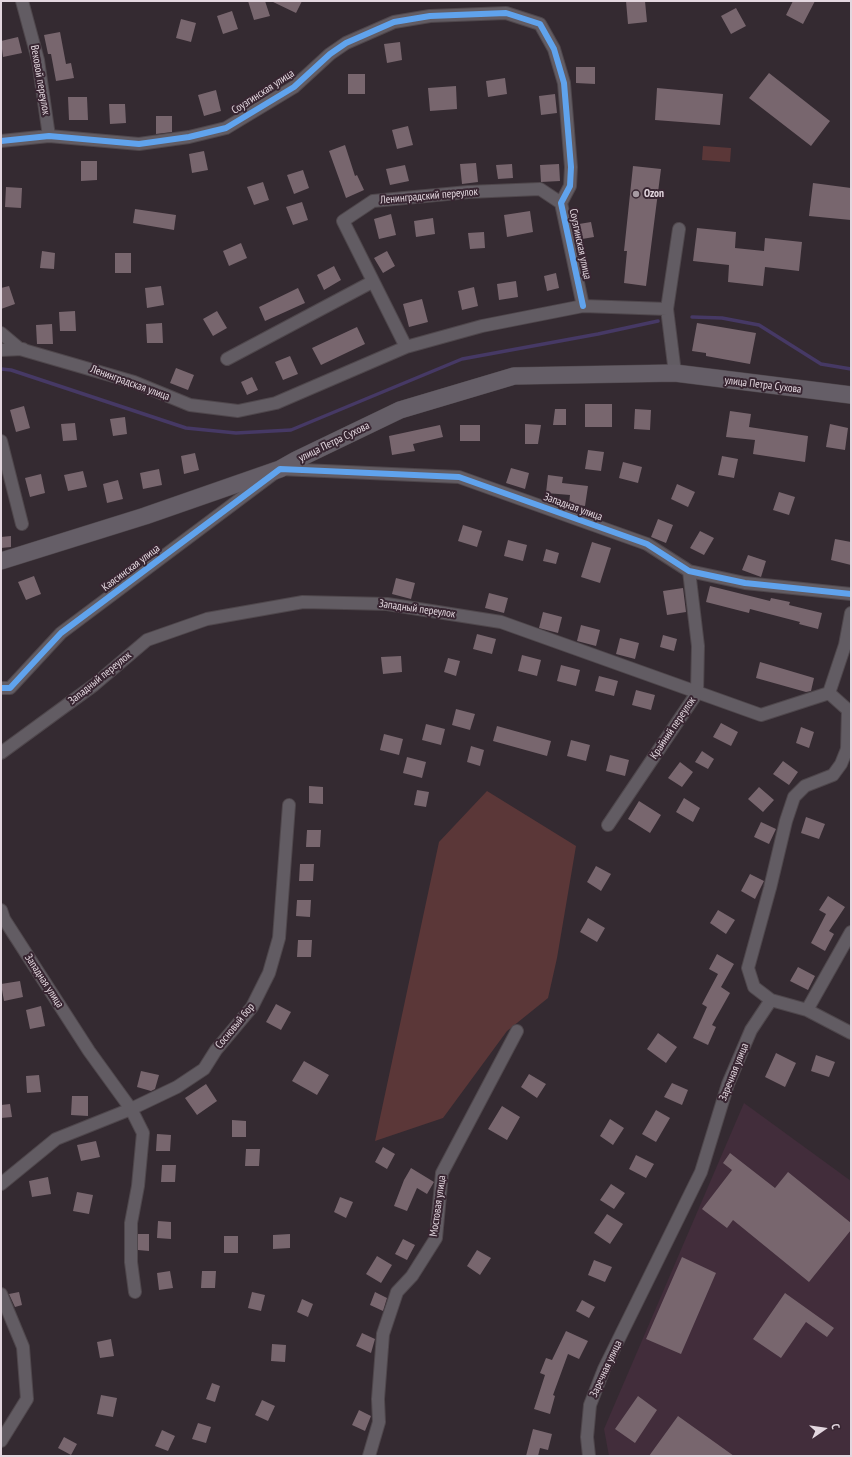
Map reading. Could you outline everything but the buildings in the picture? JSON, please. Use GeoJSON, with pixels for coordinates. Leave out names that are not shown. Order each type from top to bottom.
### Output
{"type":"FeatureCollection","features":[{"type":"Feature","properties":{"kind":"street","name":"Вековой переулок"},"geometry":{"type":"LineString","coordinates":[[22,1],[38,60],[49,136]]}},
{"type":"Feature","properties":{"kind":"street","name":"Соузгинская улица"},"geometry":{"type":"LineString","coordinates":[[1,141],[49,136],[139,144],[189,137],[226,128],[294,87],[330,54],[346,43],[394,22],[430,16],[506,13],[540,24],[554,49],[564,83],[571,167],[570,186],[561,203],[583,306]]}},
{"type":"Feature","properties":{"kind":"street","name":"Ленинградский переулок"},"geometry":{"type":"LineString","coordinates":[[406,347],[372,282],[343,220],[373,201],[468,192],[540,189],[561,203]]}},
{"type":"Feature","properties":{"kind":"street"},"geometry":{"type":"LineString","coordinates":[[675,374],[667,309],[679,229]]}},
{"type":"Feature","properties":{"kind":"street"},"geometry":{"type":"LineString","coordinates":[[227,359],[372,282]]}},
{"type":"Feature","properties":{"kind":"street"},"geometry":{"type":"LineString","coordinates":[[406,347],[482,326],[583,306],[667,309]]}},
{"type":"Feature","properties":{"kind":"street","name":"Ленинградская улица"},"geometry":{"type":"LineString","coordinates":[[1,333],[23,349]]}},
{"type":"Feature","properties":{"kind":"street","name":"Ленинградская улица"},"geometry":{"type":"LineString","coordinates":[[1,350],[23,349],[134,382],[190,406],[238,411],[276,403],[406,347]]}},
{"type":"Feature","properties":{"kind":"street","name":"улица Петра Сухова"},"geometry":{"type":"LineString","coordinates":[[1,561],[145,516],[280,469],[400,410],[514,376],[675,374],[851,395]]}},
{"type":"Feature","properties":{"kind":"street"},"geometry":{"type":"LineString","coordinates":[[1,441],[22,524]]}},
{"type":"Feature","properties":{"kind":"street","name":"Западная улица"},"geometry":{"type":"LineString","coordinates":[[280,469],[459,477],[647,544],[689,571],[745,583],[851,594]]}},
{"type":"Feature","properties":{"kind":"street","name":"Каясинская улица"},"geometry":{"type":"LineString","coordinates":[[5,688],[61,633],[280,469]]}},
{"type":"Feature","properties":{"kind":"street","name":"Крайний переулок"},"geometry":{"type":"LineString","coordinates":[[608,825],[697,693],[698,646],[689,571]]}},
{"type":"Feature","properties":{"kind":"street","name":"Западный переулок"},"geometry":{"type":"LineString","coordinates":[[1,752],[94,685],[147,640],[207,619],[303,602],[387,604],[501,622],[761,715],[829,693]]}},
{"type":"Feature","properties":{"kind":"street"},"geometry":{"type":"LineString","coordinates":[[851,613],[844,645],[829,693],[850,710],[847,749],[841,764],[834,775],[805,786],[794,798],[786,821],[770,888],[748,968],[754,987],[771,1000],[806,1010],[851,1033]]}},
{"type":"Feature","properties":{"kind":"street"},"geometry":{"type":"LineString","coordinates":[[1,697],[5,688]]}},
{"type":"Feature","properties":{"kind":"street","name":"Сосновый бор"},"geometry":{"type":"LineString","coordinates":[[1,1184],[56,1139],[95,1125],[131,1109],[177,1087],[204,1069],[216,1050],[252,1008],[269,973],[279,938],[289,805]]}},
{"type":"Feature","properties":{"kind":"street","name":"Западная улица"},"geometry":{"type":"LineString","coordinates":[[2,916],[89,1051],[131,1109]]}},
{"type":"Feature","properties":{"kind":"street"},"geometry":{"type":"LineString","coordinates":[[806,1010],[851,932]]}},
{"type":"Feature","properties":{"kind":"street","name":"Заречная улица"},"geometry":{"type":"LineString","coordinates":[[589,1456],[587,1437],[590,1405],[604,1369],[661,1256],[701,1172],[728,1084],[751,1030],[771,1000]]}},
{"type":"Feature","properties":{"kind":"street","name":"Мостовая улица"},"geometry":{"type":"LineString","coordinates":[[369,1456],[379,1422],[378,1399],[383,1334],[397,1292],[412,1276],[436,1238],[442,1172],[517,1031]]}},
{"type":"Feature","properties":{"kind":"street"},"geometry":{"type":"LineString","coordinates":[[131,1109],[143,1133],[138,1186],[131,1223],[131,1262],[135,1292]]}},
{"type":"Feature","properties":{"kind":"street"},"geometry":{"type":"LineString","coordinates":[[1,1294],[22,1347],[27,1399],[1,1441]]}},
{"type":"Feature","properties":{"kind":"shaded area"},"geometry":{"type":"Polygon","coordinates":[[[703,146],[731,148],[730,162],[702,160],[703,146]]]}},
{"type":"Feature","properties":{"kind":"shaded area"},"geometry":{"type":"Polygon","coordinates":[[[487,791],[576,846],[557,958],[548,998],[507,1031],[443,1118],[375,1141],[439,842],[487,791]]]}},
{"type":"Feature","properties":{"kind":"shaded area"},"geometry":{"type":"Polygon","coordinates":[[[744,1103],[851,1181],[851,1454],[849,1456],[609,1456],[604,1429],[744,1103]]]}},
{"type":"Feature","properties":{"kind":"waterway"},"geometry":{"type":"LineString","coordinates":[[692,317],[722,318],[759,325],[821,364],[851,369]]}},
{"type":"Feature","properties":{"kind":"waterway"},"geometry":{"type":"LineString","coordinates":[[1,369],[11,370],[186,428],[236,433],[291,430],[462,359],[598,334],[658,321]]}},
{"type":"Feature","properties":{"kind":"cycle path"},"geometry":{"type":"LineString","coordinates":[[1,141],[49,136],[139,144],[189,137],[226,128],[294,87],[330,54],[346,43],[394,22],[430,16],[506,13],[540,24],[554,49],[564,83],[571,167],[570,186],[561,203],[583,306]]}},
{"type":"Feature","properties":{"kind":"cycle path"},"geometry":{"type":"LineString","coordinates":[[1,688],[10,688],[61,633],[280,469],[459,477],[647,544],[689,571],[745,583],[851,594]]}},
{"type":"Feature","properties":{"kind":"place","name":"Ozon"},"geometry":{"type":"Point","coordinates":[636,194]}}]}
